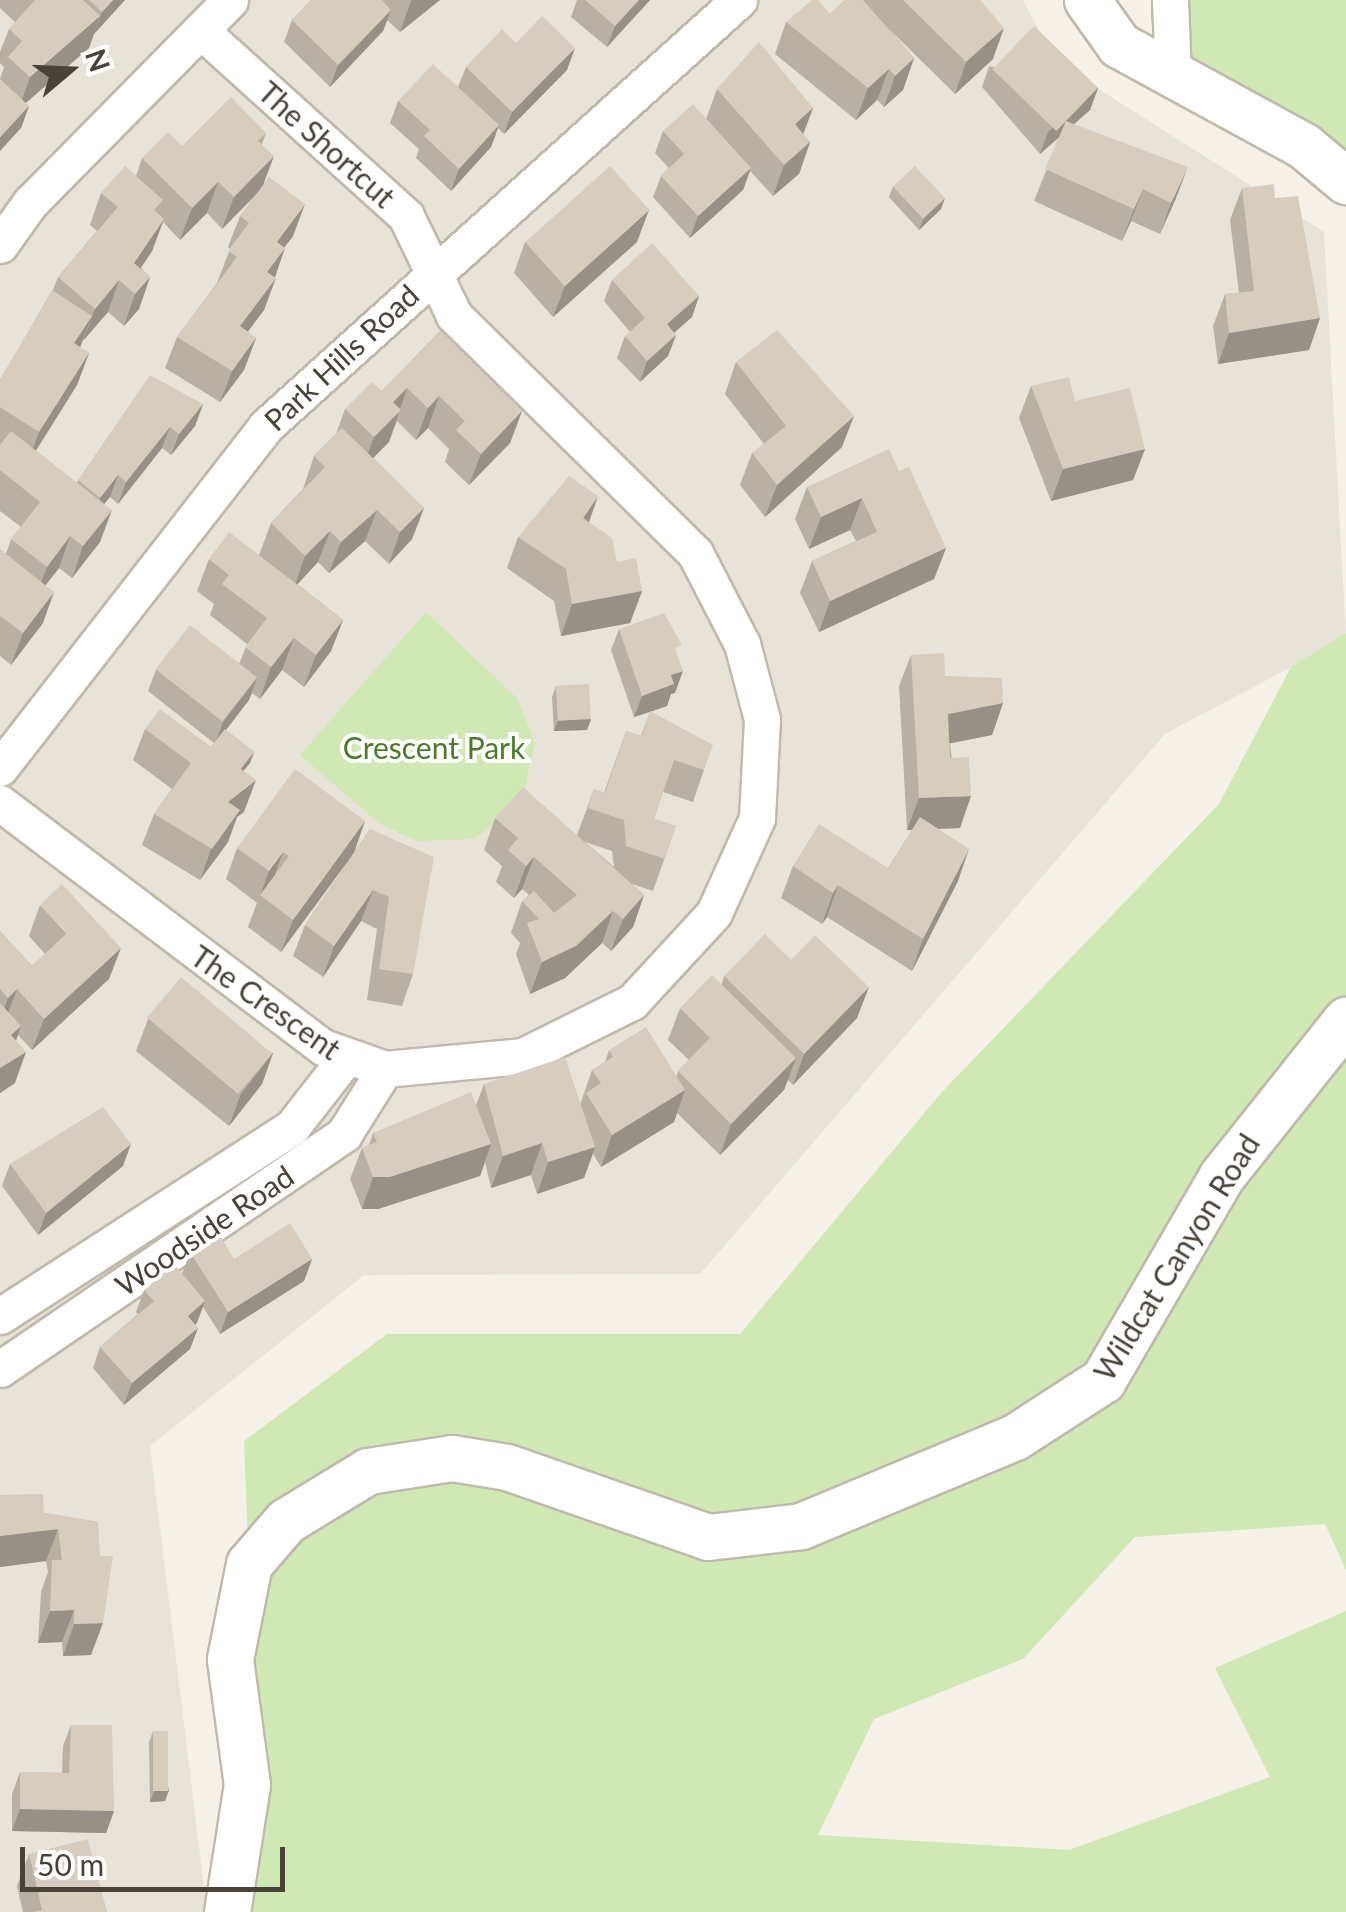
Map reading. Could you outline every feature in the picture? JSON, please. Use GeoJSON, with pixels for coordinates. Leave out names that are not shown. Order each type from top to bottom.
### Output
{"type":"FeatureCollection","features":[{"type":"Feature","properties":{"kind":"street"},"geometry":{"type":"LineString","coordinates":[[0,245],[30,202],[230,0]]}},
{"type":"Feature","properties":{"kind":"street","name":"Park Hills Road"},"geometry":{"type":"LineString","coordinates":[[0,768],[266,426],[739,0]]}},
{"type":"Feature","properties":{"kind":"street"},"geometry":{"type":"LineString","coordinates":[[1087,0],[1119,45],[1304,146],[1346,182]]}},
{"type":"Feature","properties":{"kind":"street"},"geometry":{"type":"LineString","coordinates":[[1170,0],[1172,74]]}},
{"type":"Feature","properties":{"kind":"street","name":"The Shortcut"},"geometry":{"type":"LineString","coordinates":[[201,31],[406,216],[434,272]]}},
{"type":"Feature","properties":{"kind":"street","name":"The Crescent"},"geometry":{"type":"LineString","coordinates":[[0,803],[346,1060],[385,1069],[523,1056],[632,1002],[714,913],[757,818],[762,720],[722,596],[696,554],[454,315],[434,272]]}},
{"type":"Feature","properties":{"kind":"street","name":"Wildcat Canyon Road"},"geometry":{"type":"LineString","coordinates":[[227,1912],[247,1785],[230,1659],[249,1564],[286,1521],[368,1471],[452,1458],[726,1535],[801,1526],[1015,1437],[1104,1380],[1221,1177],[1346,1020]]}},
{"type":"Feature","properties":{"kind":"street","name":"Woodside Road"},"geometry":{"type":"LineString","coordinates":[[0,1316],[292,1127],[346,1060]]}},
{"type":"Feature","properties":{"kind":"street","name":"Woodside Road"},"geometry":{"type":"LineString","coordinates":[[0,1369],[344,1134],[385,1069]]}},
{"type":"Feature","properties":{"kind":"shaded area"},"geometry":{"type":"Polygon","coordinates":[[[0,0],[1023,0],[1056,62],[1324,232],[1346,638],[1165,734],[700,1274],[364,1275],[150,1446],[207,1912],[0,1912],[0,0]]]}},
{"type":"Feature","properties":{"kind":"green space"},"geometry":{"type":"Polygon","coordinates":[[[1169,0],[1346,0],[1346,181],[1173,75],[1169,0]]]}},
{"type":"Feature","properties":{"kind":"green space","name":"Crescent Park"},"geometry":{"type":"Polygon","coordinates":[[[426,612],[517,698],[535,743],[521,804],[474,839],[417,841],[380,824],[300,755],[426,612]]]}},
{"type":"Feature","properties":{"kind":"green space"},"geometry":{"type":"Polygon","coordinates":[[[1346,633],[1346,1570],[1325,1524],[1135,1537],[1023,1659],[874,1719],[818,1835],[1069,1850],[1270,1777],[1215,1668],[1346,1611],[1346,1912],[227,1912],[249,1564],[244,1441],[387,1334],[740,1334],[941,1093],[1219,804],[1291,667],[1346,633]]]}},
{"type":"Feature","properties":{"kind":"building"},"geometry":{"type":"Polygon","coordinates":[[[35,0],[83,0],[100,16],[30,77],[8,57],[22,41],[9,29],[35,0]]]}},
{"type":"Feature","properties":{"kind":"building"},"geometry":{"type":"Polygon","coordinates":[[[89,0],[113,0],[102,12],[89,0]]]}},
{"type":"Feature","properties":{"kind":"building"},"geometry":{"type":"Polygon","coordinates":[[[311,0],[382,0],[391,10],[338,65],[292,20],[311,0]]]}},
{"type":"Feature","properties":{"kind":"building"},"geometry":{"type":"Polygon","coordinates":[[[585,0],[639,0],[615,26],[585,0]]]}},
{"type":"Feature","properties":{"kind":"building"},"geometry":{"type":"Polygon","coordinates":[[[812,0],[818,0],[830,14],[845,0],[863,0],[914,58],[895,76],[889,69],[868,88],[786,22],[812,0]]]}},
{"type":"Feature","properties":{"kind":"building"},"geometry":{"type":"Polygon","coordinates":[[[903,0],[980,0],[1004,28],[966,62],[903,0]]]}},
{"type":"Feature","properties":{"kind":"building"},"geometry":{"type":"Polygon","coordinates":[[[542,16],[575,48],[512,112],[466,67],[502,29],[516,43],[542,16]]]}},
{"type":"Feature","properties":{"kind":"building"},"geometry":{"type":"Polygon","coordinates":[[[1034,26],[1098,88],[1056,131],[992,69],[1034,26]]]}},
{"type":"Feature","properties":{"kind":"building"},"geometry":{"type":"Polygon","coordinates":[[[759,42],[813,108],[795,124],[810,142],[784,165],[717,89],[759,42]]]}},
{"type":"Feature","properties":{"kind":"building"},"geometry":{"type":"Polygon","coordinates":[[[433,64],[499,125],[459,169],[424,136],[430,130],[398,101],[433,64]]]}},
{"type":"Feature","properties":{"kind":"building"},"geometry":{"type":"Polygon","coordinates":[[[0,79],[29,106],[0,137],[0,79]]]}},
{"type":"Feature","properties":{"kind":"building"},"geometry":{"type":"Polygon","coordinates":[[[231,97],[266,133],[258,141],[274,156],[234,197],[218,182],[192,208],[142,158],[168,132],[182,146],[231,97]]]}},
{"type":"Feature","properties":{"kind":"building"},"geometry":{"type":"Polygon","coordinates":[[[693,104],[751,168],[698,216],[661,176],[684,154],[663,131],[693,104]]]}},
{"type":"Feature","properties":{"kind":"building"},"geometry":{"type":"Polygon","coordinates":[[[1066,121],[1188,167],[1171,203],[1143,189],[1134,209],[1045,169],[1066,121]]]}},
{"type":"Feature","properties":{"kind":"building"},"geometry":{"type":"Polygon","coordinates":[[[125,166],[163,200],[154,210],[164,219],[134,263],[150,277],[135,294],[119,280],[95,309],[58,277],[118,207],[101,193],[125,166]]]}},
{"type":"Feature","properties":{"kind":"building"},"geometry":{"type":"Polygon","coordinates":[[[610,166],[649,210],[565,286],[525,242],[610,166]]]}},
{"type":"Feature","properties":{"kind":"building"},"geometry":{"type":"Polygon","coordinates":[[[915,166],[945,198],[923,219],[893,186],[915,166]]]}},
{"type":"Feature","properties":{"kind":"building"},"geometry":{"type":"Polygon","coordinates":[[[269,177],[305,204],[277,242],[285,248],[267,272],[276,278],[240,326],[256,338],[232,371],[177,337],[237,257],[228,251],[249,223],[240,216],[269,177]]]}},
{"type":"Feature","properties":{"kind":"building"},"geometry":{"type":"Polygon","coordinates":[[[1274,184],[1275,198],[1298,196],[1320,318],[1229,333],[1225,294],[1254,291],[1242,188],[1274,184]]]}},
{"type":"Feature","properties":{"kind":"building"},"geometry":{"type":"Polygon","coordinates":[[[652,243],[699,296],[667,324],[676,335],[647,361],[625,336],[645,318],[612,280],[652,243]]]}},
{"type":"Feature","properties":{"kind":"building"},"geometry":{"type":"Polygon","coordinates":[[[52,290],[92,316],[74,343],[89,353],[39,432],[0,407],[0,380],[52,290]]]}},
{"type":"Feature","properties":{"kind":"building"},"geometry":{"type":"Polygon","coordinates":[[[777,330],[854,416],[777,485],[752,453],[786,426],[736,362],[777,330]]]}},
{"type":"Feature","properties":{"kind":"building"},"geometry":{"type":"Polygon","coordinates":[[[440,331],[522,411],[481,454],[456,430],[465,421],[439,396],[428,408],[407,388],[393,402],[401,410],[374,437],[345,409],[372,382],[382,391],[440,331]]]}},
{"type":"Feature","properties":{"kind":"building"},"geometry":{"type":"Polygon","coordinates":[[[150,375],[203,404],[179,434],[170,427],[126,482],[118,475],[100,498],[78,480],[150,375]]]}},
{"type":"Feature","properties":{"kind":"building"},"geometry":{"type":"Polygon","coordinates":[[[1069,377],[1075,401],[1130,388],[1145,449],[1063,469],[1031,386],[1069,377]]]}},
{"type":"Feature","properties":{"kind":"building"},"geometry":{"type":"Polygon","coordinates":[[[342,428],[424,508],[400,532],[377,510],[341,542],[330,531],[305,556],[271,523],[325,467],[314,456],[342,428]]]}},
{"type":"Feature","properties":{"kind":"building"},"geometry":{"type":"Polygon","coordinates":[[[11,431],[112,510],[83,546],[70,536],[47,567],[11,539],[40,502],[0,470],[0,445],[11,431]]]}},
{"type":"Feature","properties":{"kind":"building"},"geometry":{"type":"Polygon","coordinates":[[[889,449],[899,471],[909,467],[946,548],[830,601],[812,561],[877,532],[862,498],[821,517],[807,487],[889,449]]]}},
{"type":"Feature","properties":{"kind":"building"},"geometry":{"type":"Polygon","coordinates":[[[569,476],[598,496],[583,518],[612,538],[617,562],[636,558],[642,591],[572,604],[566,569],[518,537],[569,476]]]}},
{"type":"Feature","properties":{"kind":"building"},"geometry":{"type":"Polygon","coordinates":[[[229,532],[343,620],[316,655],[294,638],[271,667],[245,647],[267,618],[222,584],[229,575],[209,559],[229,532]]]}},
{"type":"Feature","properties":{"kind":"building"},"geometry":{"type":"Polygon","coordinates":[[[0,549],[54,592],[23,633],[0,616],[0,549]]]}},
{"type":"Feature","properties":{"kind":"building"},"geometry":{"type":"Polygon","coordinates":[[[664,613],[682,645],[675,648],[683,671],[671,675],[674,684],[642,696],[619,629],[664,613]]]}},
{"type":"Feature","properties":{"kind":"building"},"geometry":{"type":"Polygon","coordinates":[[[190,625],[257,677],[223,721],[156,669],[190,625]]]}},
{"type":"Feature","properties":{"kind":"building"},"geometry":{"type":"Polygon","coordinates":[[[944,653],[945,676],[1002,678],[1003,703],[948,714],[950,758],[969,757],[971,796],[919,798],[911,655],[944,653]]]}},
{"type":"Feature","properties":{"kind":"building"},"geometry":{"type":"Polygon","coordinates":[[[589,684],[591,719],[558,721],[556,686],[589,684]]]}},
{"type":"Feature","properties":{"kind":"building"},"geometry":{"type":"Polygon","coordinates":[[[160,709],[256,780],[228,802],[240,810],[212,849],[154,814],[191,763],[145,729],[160,709]]]}},
{"type":"Feature","properties":{"kind":"building"},"geometry":{"type":"Polygon","coordinates":[[[650,711],[713,745],[704,770],[674,760],[654,819],[676,826],[665,859],[626,846],[624,820],[588,808],[594,789],[605,793],[626,731],[642,736],[650,711]]]}},
{"type":"Feature","properties":{"kind":"building"},"geometry":{"type":"Polygon","coordinates":[[[225,729],[254,752],[240,770],[211,747],[225,729]]]}},
{"type":"Feature","properties":{"kind":"building"},"geometry":{"type":"Polygon","coordinates":[[[295,769],[365,821],[293,920],[260,895],[289,856],[283,852],[269,871],[237,848],[295,769]]]}},
{"type":"Feature","properties":{"kind":"building"},"geometry":{"type":"Polygon","coordinates":[[[523,787],[644,895],[623,919],[613,911],[576,946],[542,962],[527,923],[539,919],[522,901],[534,891],[554,913],[577,895],[534,857],[526,866],[508,850],[518,838],[495,818],[523,787]]]}},
{"type":"Feature","properties":{"kind":"building"},"geometry":{"type":"Polygon","coordinates":[[[920,817],[969,849],[923,939],[838,885],[833,893],[793,866],[819,824],[888,868],[920,817]]]}},
{"type":"Feature","properties":{"kind":"building"},"geometry":{"type":"Polygon","coordinates":[[[370,829],[434,857],[413,974],[379,969],[389,897],[373,890],[334,946],[305,925],[370,829]]]}},
{"type":"Feature","properties":{"kind":"building"},"geometry":{"type":"Polygon","coordinates":[[[62,884],[121,948],[44,1019],[17,989],[8,998],[0,989],[0,931],[32,966],[67,933],[40,905],[62,884]]]}},
{"type":"Feature","properties":{"kind":"building"},"geometry":{"type":"Polygon","coordinates":[[[765,934],[791,960],[815,935],[869,987],[804,1054],[724,976],[765,934]]]}},
{"type":"Feature","properties":{"kind":"building"},"geometry":{"type":"Polygon","coordinates":[[[712,975],[796,1058],[731,1124],[678,1071],[710,1038],[680,1008],[712,975]]]}},
{"type":"Feature","properties":{"kind":"building"},"geometry":{"type":"Polygon","coordinates":[[[181,977],[272,1053],[238,1094],[147,1018],[181,977]]]}},
{"type":"Feature","properties":{"kind":"building"},"geometry":{"type":"Polygon","coordinates":[[[0,1003],[21,1026],[11,1035],[26,1052],[0,1068],[0,1003]]]}},
{"type":"Feature","properties":{"kind":"building"},"geometry":{"type":"Polygon","coordinates":[[[646,1027],[685,1090],[612,1135],[586,1093],[601,1083],[592,1070],[613,1057],[609,1050],[646,1027]]]}},
{"type":"Feature","properties":{"kind":"building"},"geometry":{"type":"Polygon","coordinates":[[[565,1057],[595,1147],[548,1162],[542,1143],[503,1156],[484,1084],[565,1057]]]}},
{"type":"Feature","properties":{"kind":"building"},"geometry":{"type":"Polygon","coordinates":[[[471,1092],[491,1144],[390,1177],[373,1177],[362,1148],[377,1142],[373,1133],[471,1092]]]}},
{"type":"Feature","properties":{"kind":"building"},"geometry":{"type":"Polygon","coordinates":[[[103,1107],[131,1144],[46,1213],[10,1164],[103,1107]]]}},
{"type":"Feature","properties":{"kind":"building"},"geometry":{"type":"Polygon","coordinates":[[[290,1223],[312,1259],[228,1312],[190,1252],[219,1234],[234,1259],[290,1223]]]}},
{"type":"Feature","properties":{"kind":"building"},"geometry":{"type":"Polygon","coordinates":[[[174,1264],[205,1301],[188,1316],[198,1328],[132,1383],[100,1347],[154,1301],[144,1290],[174,1264]]]}},
{"type":"Feature","properties":{"kind":"building"},"geometry":{"type":"Polygon","coordinates":[[[43,1494],[44,1513],[98,1522],[100,1556],[113,1556],[103,1623],[74,1624],[74,1610],[50,1611],[52,1560],[62,1560],[58,1529],[0,1536],[0,1495],[43,1494]]]}},
{"type":"Feature","properties":{"kind":"building"},"geometry":{"type":"Polygon","coordinates":[[[71,1725],[112,1725],[114,1811],[20,1809],[20,1772],[69,1773],[71,1725]]]}},
{"type":"Feature","properties":{"kind":"building"},"geometry":{"type":"Polygon","coordinates":[[[153,1731],[168,1731],[168,1791],[153,1791],[153,1731]]]}},
{"type":"Feature","properties":{"kind":"building"},"geometry":{"type":"Polygon","coordinates":[[[88,1839],[107,1912],[33,1912],[42,1910],[29,1854],[88,1839]]]}}]}
